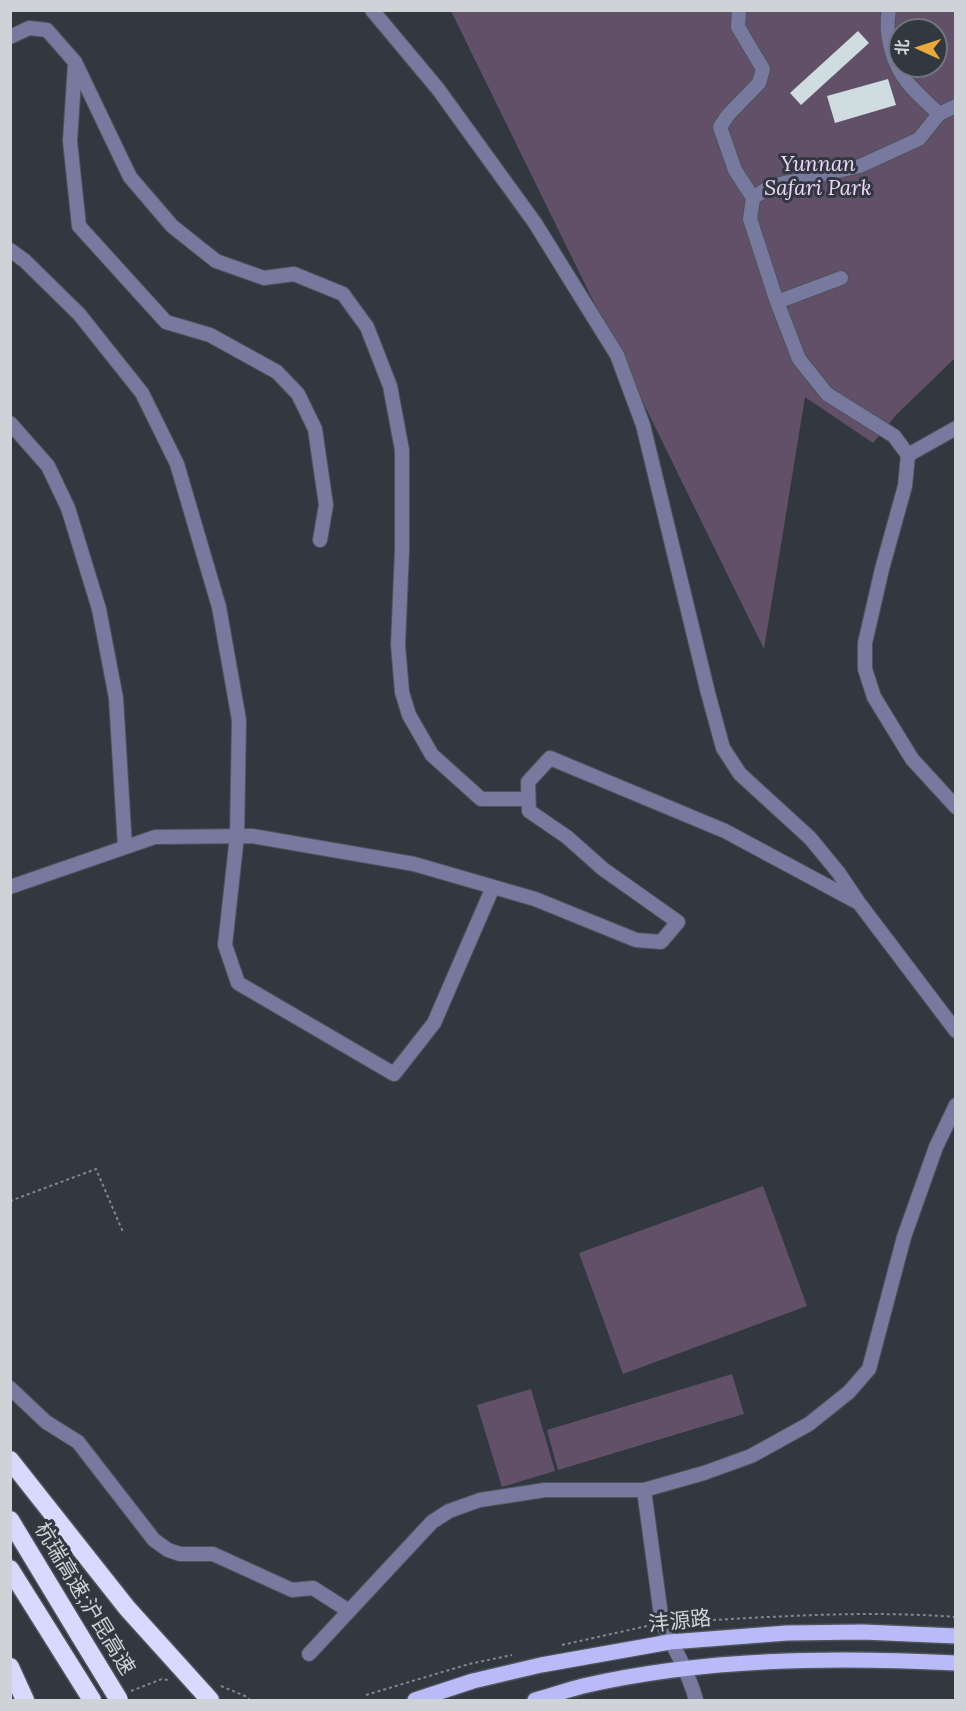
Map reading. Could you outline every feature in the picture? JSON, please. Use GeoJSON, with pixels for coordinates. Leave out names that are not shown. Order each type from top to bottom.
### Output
{"type":"FeatureCollection","features":[{"type":"Feature","properties":{"kind":"highway"},"geometry":{"type":"LineString","coordinates":[[10,1460],[127,1608],[210,1701]]}},
{"type":"Feature","properties":{"kind":"highway","name":"杭瑞高速;沪昆高速"},"geometry":{"type":"LineString","coordinates":[[10,1520],[119,1701]]}},
{"type":"Feature","properties":{"kind":"highway"},"geometry":{"type":"LineString","coordinates":[[10,1569],[92,1701]]}},
{"type":"Feature","properties":{"kind":"highway"},"geometry":{"type":"LineString","coordinates":[[10,1667],[25,1701]]}},
{"type":"Feature","properties":{"kind":"main road","name":"沣源路"},"geometry":{"type":"LineString","coordinates":[[415,1701],[473,1681],[541,1665],[670,1642],[787,1633],[863,1632],[956,1636]]}},
{"type":"Feature","properties":{"kind":"main road"},"geometry":{"type":"LineString","coordinates":[[535,1701],[582,1686],[685,1669],[789,1660],[955,1663]]}},
{"type":"Feature","properties":{"kind":"street"},"geometry":{"type":"LineString","coordinates":[[372,10],[438,89],[535,223],[617,356],[643,425],[723,748],[740,774],[810,838],[838,872],[956,1031]]}},
{"type":"Feature","properties":{"kind":"street"},"geometry":{"type":"LineString","coordinates":[[739,10],[738,27],[763,69],[759,83],[728,115],[720,128],[735,170],[753,198],[750,219],[777,302],[799,359],[827,394],[894,436],[908,455],[905,486],[882,569],[865,644],[865,669],[874,697],[912,759],[956,807]]}},
{"type":"Feature","properties":{"kind":"street"},"geometry":{"type":"LineString","coordinates":[[889,10],[888,29],[900,72],[939,114]]}},
{"type":"Feature","properties":{"kind":"street"},"geometry":{"type":"LineString","coordinates":[[10,37],[28,28],[47,30],[75,62],[130,177],[172,226],[216,261],[264,278],[294,274],[343,294],[367,327],[390,386],[402,450],[402,551],[398,645],[402,692],[409,715],[432,755],[481,799],[528,799]]}},
{"type":"Feature","properties":{"kind":"street"},"geometry":{"type":"LineString","coordinates":[[75,62],[70,141],[79,226],[166,322],[210,335],[267,366],[277,372],[298,394],[315,429],[326,505],[320,540]]}},
{"type":"Feature","properties":{"kind":"street"},"geometry":{"type":"LineString","coordinates":[[753,198],[771,186],[860,166],[919,139],[939,114],[956,106]]}},
{"type":"Feature","properties":{"kind":"street"},"geometry":{"type":"LineString","coordinates":[[10,250],[79,314],[142,393],[177,464],[219,607],[239,720],[237,836],[225,945],[238,983],[394,1074],[434,1023],[493,887]]}},
{"type":"Feature","properties":{"kind":"street"},"geometry":{"type":"LineString","coordinates":[[777,302],[841,278]]}},
{"type":"Feature","properties":{"kind":"street"},"geometry":{"type":"LineString","coordinates":[[10,423],[48,466],[68,508],[99,609],[116,698],[125,847]]}},
{"type":"Feature","properties":{"kind":"street"},"geometry":{"type":"LineString","coordinates":[[908,455],[956,428]]}},
{"type":"Feature","properties":{"kind":"street"},"geometry":{"type":"LineString","coordinates":[[10,887],[155,837],[252,836],[414,864],[535,898],[636,940],[661,942],[678,922],[603,869],[567,837],[529,811],[528,782],[550,758],[725,831],[859,903]]}},
{"type":"Feature","properties":{"kind":"street"},"geometry":{"type":"LineString","coordinates":[[309,1654],[432,1522],[448,1511],[480,1500],[545,1491],[644,1490],[704,1473],[751,1456],[808,1424],[849,1392],[869,1369],[904,1237],[936,1147],[956,1105]]}},
{"type":"Feature","properties":{"kind":"street"},"geometry":{"type":"LineString","coordinates":[[10,1388],[46,1422],[78,1442],[154,1540],[168,1550],[180,1554],[213,1554],[292,1590],[313,1588],[349,1611]]}},
{"type":"Feature","properties":{"kind":"street"},"geometry":{"type":"LineString","coordinates":[[644,1490],[662,1623],[685,1669],[696,1701]]}},
{"type":"Feature","properties":{"kind":"path"},"geometry":{"type":"LineString","coordinates":[[10,1201],[96,1169],[123,1232]]}},
{"type":"Feature","properties":{"kind":"green space","name":"Yunnan Safari Park"},"geometry":{"type":"Polygon","coordinates":[[[451,11],[955,11],[955,358],[897,414],[873,443],[805,397],[764,649],[451,11]]]}},
{"type":"Feature","properties":{"kind":"green space"},"geometry":{"type":"Polygon","coordinates":[[[763,1186],[807,1306],[623,1374],[579,1253],[763,1186]]]}},
{"type":"Feature","properties":{"kind":"green space"},"geometry":{"type":"Polygon","coordinates":[[[732,1374],[744,1414],[558,1470],[547,1430],[732,1374]]]}},
{"type":"Feature","properties":{"kind":"green space"},"geometry":{"type":"Polygon","coordinates":[[[531,1389],[555,1471],[502,1487],[477,1405],[531,1389]]]}},
{"type":"Feature","properties":{"kind":"building"},"geometry":{"type":"Polygon","coordinates":[[[858,31],[869,43],[801,105],[790,93],[858,31]]]}},
{"type":"Feature","properties":{"kind":"building"},"geometry":{"type":"Polygon","coordinates":[[[888,79],[896,105],[835,123],[827,96],[888,79]]]}}]}
